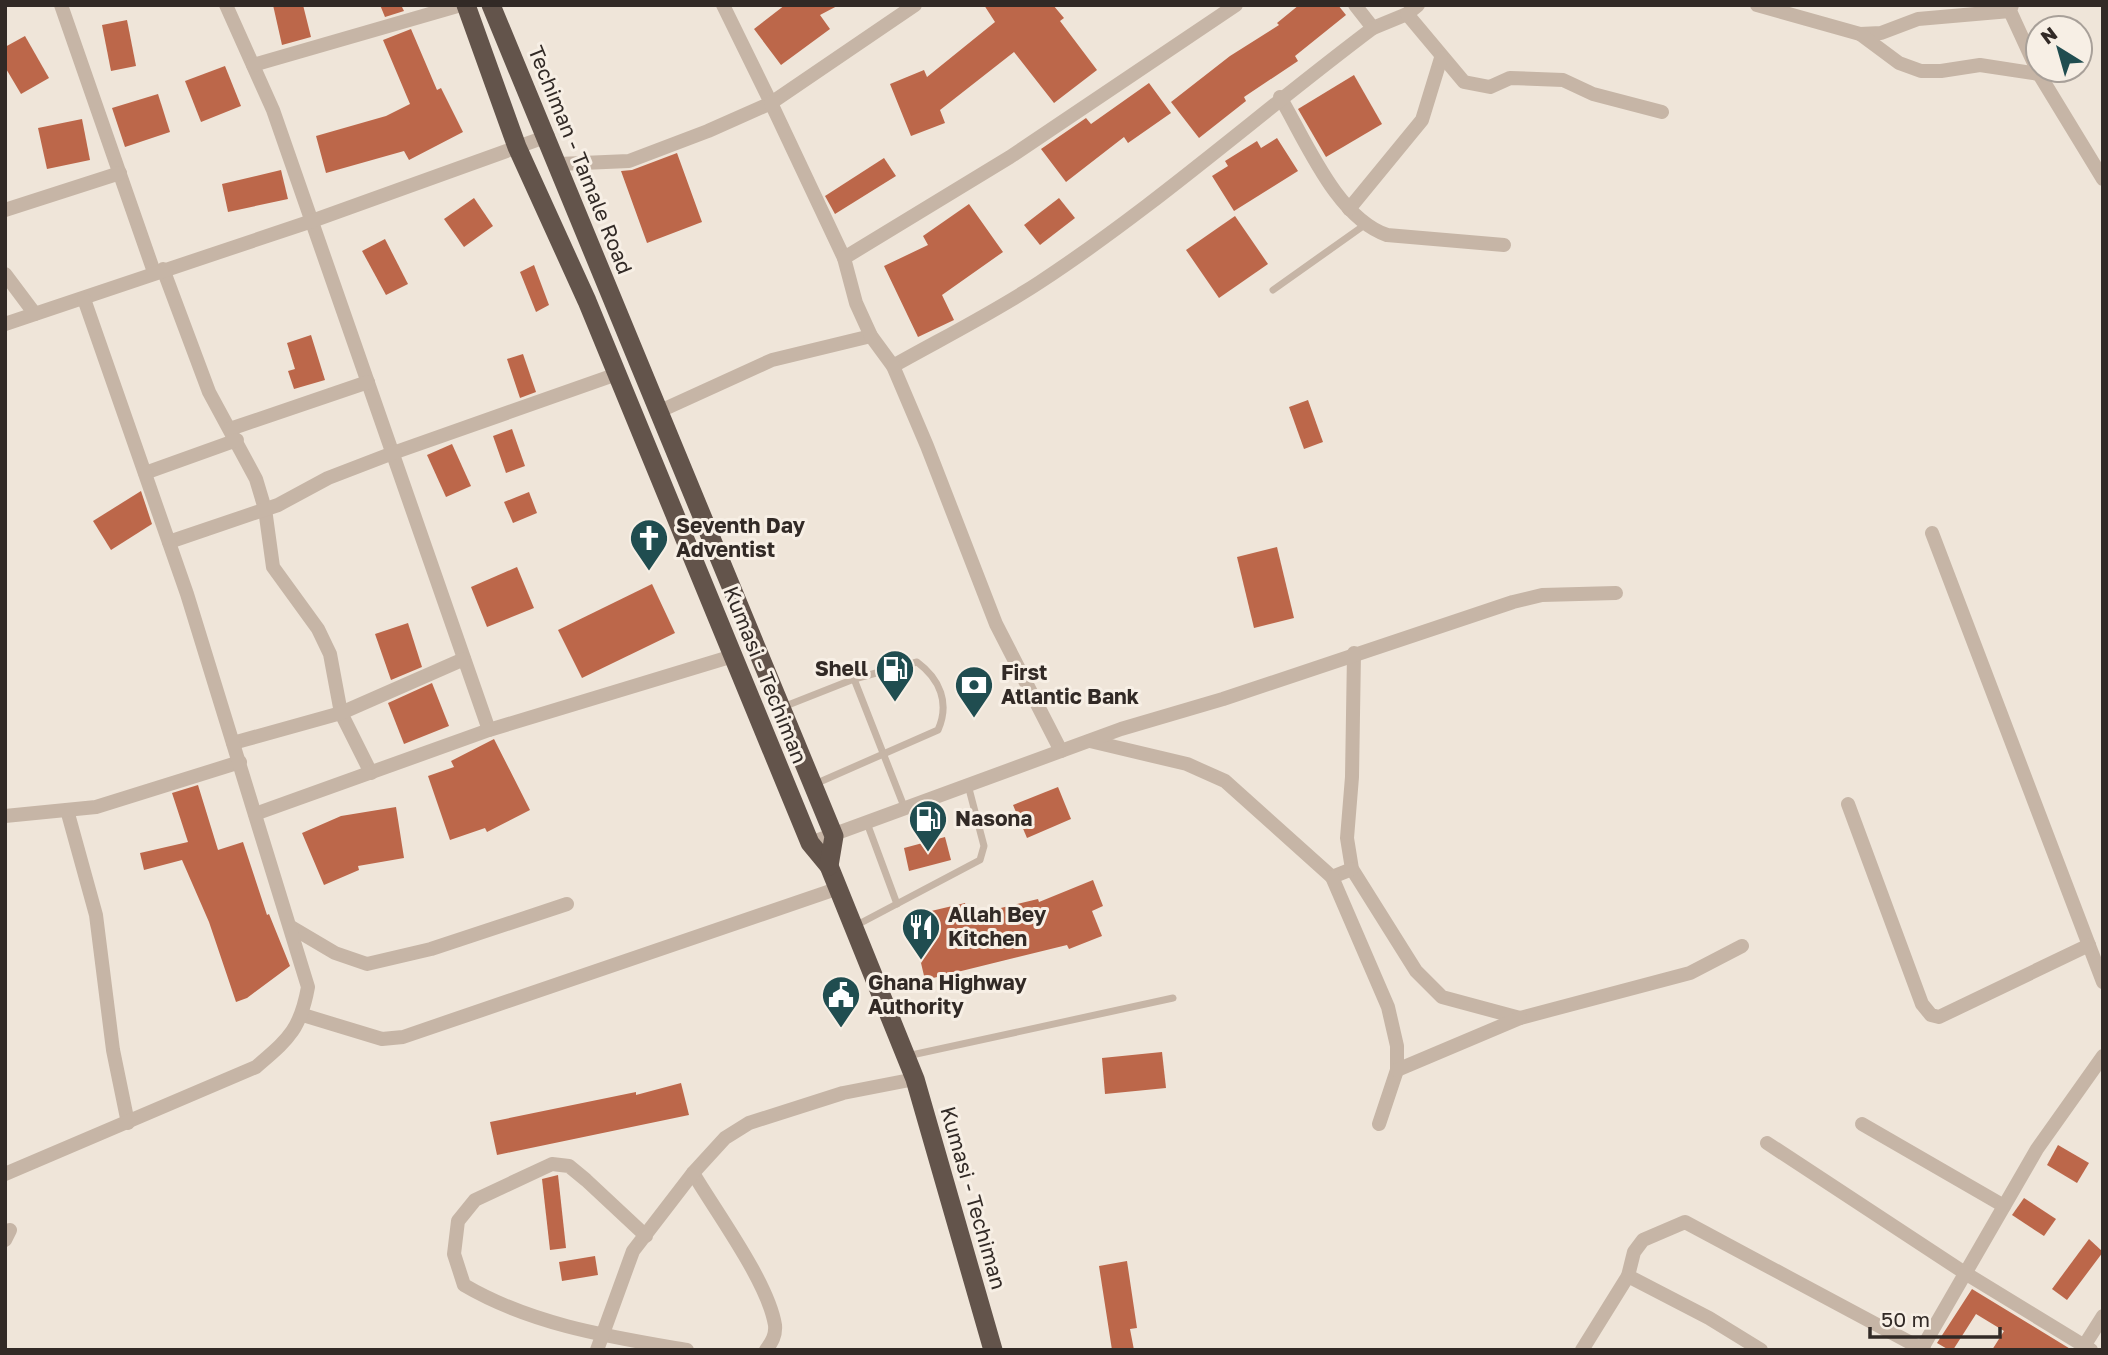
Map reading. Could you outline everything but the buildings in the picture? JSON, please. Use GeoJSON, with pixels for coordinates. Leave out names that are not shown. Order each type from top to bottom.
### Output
{"type":"FeatureCollection","features":[{"type":"Feature","properties":{"kind":"highway"},"geometry":{"type":"LineString","coordinates":[[463,5],[517,147]]}},
{"type":"Feature","properties":{"kind":"highway","name":"Techiman - Tamale Road"},"geometry":{"type":"LineString","coordinates":[[491,5],[548,136],[626,333]]}},
{"type":"Feature","properties":{"kind":"highway","name":"Kumasi - Techiman"},"geometry":{"type":"LineString","coordinates":[[517,147],[587,301],[810,843],[829,866],[839,888],[906,1056],[915,1079],[993,1350]]}},
{"type":"Feature","properties":{"kind":"highway","name":"Kumasi - Techiman"},"geometry":{"type":"LineString","coordinates":[[626,333],[834,836]]}},
{"type":"Feature","properties":{"kind":"highway"},"geometry":{"type":"LineString","coordinates":[[829,866],[834,836]]}},
{"type":"Feature","properties":{"kind":"street"},"geometry":{"type":"LineString","coordinates":[[61,5],[120,173],[158,270],[209,392],[256,479],[265,509],[273,567],[318,629],[330,654],[341,713],[371,773]]}},
{"type":"Feature","properties":{"kind":"street"},"geometry":{"type":"LineString","coordinates":[[226,5],[273,110],[489,730]]}},
{"type":"Feature","properties":{"kind":"street"},"geometry":{"type":"LineString","coordinates":[[253,65],[463,5]]}},
{"type":"Feature","properties":{"kind":"street"},"geometry":{"type":"LineString","coordinates":[[723,5],[844,258],[856,303],[871,336],[892,366],[927,446],[996,624],[1061,751]]}},
{"type":"Feature","properties":{"kind":"street"},"geometry":{"type":"LineString","coordinates":[[559,164],[629,161],[771,103],[915,5]]}},
{"type":"Feature","properties":{"kind":"street"},"geometry":{"type":"LineString","coordinates":[[844,258],[1010,157],[1236,5]]}},
{"type":"Feature","properties":{"kind":"street"},"geometry":{"type":"LineString","coordinates":[[1355,5],[1373,28]]}},
{"type":"Feature","properties":{"kind":"street"},"geometry":{"type":"LineString","coordinates":[[1757,5],[1860,34],[1881,33],[1918,19],[2011,8],[2024,39]]}},
{"type":"Feature","properties":{"kind":"street"},"geometry":{"type":"LineString","coordinates":[[892,366],[1038,284],[1196,168],[1280,97],[1373,28],[1413,9],[1441,58],[1464,82],[1490,87],[1510,78],[1563,80],[1593,94],[1662,112]]}},
{"type":"Feature","properties":{"kind":"street"},"geometry":{"type":"LineString","coordinates":[[1860,34],[1899,63],[1921,71],[1980,65],[2024,72]]}},
{"type":"Feature","properties":{"kind":"street"},"geometry":{"type":"LineString","coordinates":[[1349,209],[1422,120],[1441,58]]}},
{"type":"Feature","properties":{"kind":"street"},"geometry":{"type":"LineString","coordinates":[[2045,84],[2103,179]]}},
{"type":"Feature","properties":{"kind":"street"},"geometry":{"type":"LineString","coordinates":[[1280,97],[1349,209],[1366,225],[1387,235],[1504,245]]}},
{"type":"Feature","properties":{"kind":"street"},"geometry":{"type":"LineString","coordinates":[[5,324],[85,299],[158,270],[312,221],[548,136]]}},
{"type":"Feature","properties":{"kind":"street"},"geometry":{"type":"LineString","coordinates":[[5,210],[120,173]]}},
{"type":"Feature","properties":{"kind":"street"},"geometry":{"type":"LineString","coordinates":[[5,274],[34,314]]}},
{"type":"Feature","properties":{"kind":"street"},"geometry":{"type":"LineString","coordinates":[[5,1174],[128,1124],[256,1067],[287,1040],[303,1015],[308,987],[240,762],[169,542],[85,299]]}},
{"type":"Feature","properties":{"kind":"street"},"geometry":{"type":"LineString","coordinates":[[660,411],[772,360],[871,336]]}},
{"type":"Feature","properties":{"kind":"street"},"geometry":{"type":"LineString","coordinates":[[169,542],[265,509],[328,478],[393,453],[617,374]]}},
{"type":"Feature","properties":{"kind":"street"},"geometry":{"type":"LineString","coordinates":[[145,473],[233,434],[368,382]]}},
{"type":"Feature","properties":{"kind":"street"},"geometry":{"type":"LineString","coordinates":[[1932,533],[2103,982]]}},
{"type":"Feature","properties":{"kind":"street"},"geometry":{"type":"LineString","coordinates":[[810,843],[1089,741],[1223,699],[1354,653],[1542,596],[1616,593]]}},
{"type":"Feature","properties":{"kind":"street"},"geometry":{"type":"LineString","coordinates":[[1354,653],[1352,777],[1347,838],[1352,869],[1416,971],[1442,997],[1520,1018]]}},
{"type":"Feature","properties":{"kind":"street"},"geometry":{"type":"LineString","coordinates":[[255,814],[489,730],[733,656]]}},
{"type":"Feature","properties":{"kind":"street"},"geometry":{"type":"LineString","coordinates":[[233,743],[341,713],[464,659]]}},
{"type":"Feature","properties":{"kind":"street"},"geometry":{"type":"LineString","coordinates":[[1089,741],[1187,764],[1225,781],[1332,877],[1388,1007],[1397,1046],[1397,1070],[1379,1124]]}},
{"type":"Feature","properties":{"kind":"street"},"geometry":{"type":"LineString","coordinates":[[5,816],[96,807],[240,762]]}},
{"type":"Feature","properties":{"kind":"street"},"geometry":{"type":"LineString","coordinates":[[1848,804],[1922,1004],[1931,1015],[1939,1017],[2089,945]]}},
{"type":"Feature","properties":{"kind":"street"},"geometry":{"type":"LineString","coordinates":[[67,810],[96,915],[113,1050],[128,1124]]}},
{"type":"Feature","properties":{"kind":"street"},"geometry":{"type":"LineString","coordinates":[[1332,877],[1352,869]]}},
{"type":"Feature","properties":{"kind":"street"},"geometry":{"type":"LineString","coordinates":[[303,1015],[382,1039],[402,1037],[839,888]]}},
{"type":"Feature","properties":{"kind":"street"},"geometry":{"type":"LineString","coordinates":[[291,927],[335,953],[368,964],[431,949],[567,904]]}},
{"type":"Feature","properties":{"kind":"street"},"geometry":{"type":"LineString","coordinates":[[1397,1070],[1520,1018],[1690,973],[1742,946]]}},
{"type":"Feature","properties":{"kind":"street"},"geometry":{"type":"LineString","coordinates":[[1586,1348],[1628,1276],[1634,1252],[1643,1240],[1685,1222],[1922,1349],[2037,1149],[2103,1056]]}},
{"type":"Feature","properties":{"kind":"street"},"geometry":{"type":"LineString","coordinates":[[597,1350],[618,1300],[629,1261],[693,1173],[725,1138],[750,1123],[843,1093],[915,1079]]}},
{"type":"Feature","properties":{"kind":"street"},"geometry":{"type":"LineString","coordinates":[[1862,1124],[2004,1206]]}},
{"type":"Feature","properties":{"kind":"street"},"geometry":{"type":"LineString","coordinates":[[1768,1143],[1965,1273],[2088,1348],[2103,1317]]}},
{"type":"Feature","properties":{"kind":"street"},"geometry":{"type":"LineString","coordinates":[[646,1236],[569,1166],[552,1164],[475,1199],[458,1221],[454,1254],[464,1285],[500,1306],[603,1335],[687,1350]]}},
{"type":"Feature","properties":{"kind":"street"},"geometry":{"type":"LineString","coordinates":[[693,1173],[763,1290],[775,1326],[773,1340],[766,1350]]}},
{"type":"Feature","properties":{"kind":"street"},"geometry":{"type":"LineString","coordinates":[[1628,1276],[1709,1318],[1761,1350]]}},
{"type":"Feature","properties":{"kind":"lane"},"geometry":{"type":"LineString","coordinates":[[1273,290],[1366,225]]}},
{"type":"Feature","properties":{"kind":"lane"},"geometry":{"type":"LineString","coordinates":[[779,708],[854,679],[916,662],[929,671],[939,684],[946,712],[938,730],[812,785]]}},
{"type":"Feature","properties":{"kind":"lane"},"geometry":{"type":"LineString","coordinates":[[854,679],[905,809]]}},
{"type":"Feature","properties":{"kind":"lane"},"geometry":{"type":"LineString","coordinates":[[854,926],[981,860],[984,846],[968,785]]}},
{"type":"Feature","properties":{"kind":"lane"},"geometry":{"type":"LineString","coordinates":[[867,823],[897,904]]}},
{"type":"Feature","properties":{"kind":"lane"},"geometry":{"type":"LineString","coordinates":[[906,1056],[1173,998]]}},
{"type":"Feature","properties":{"kind":"place","name":"Seventh Day Adventist"},"geometry":{"type":"Point","coordinates":[649,572]}},
{"type":"Feature","properties":{"kind":"place","name":"Shell"},"geometry":{"type":"Point","coordinates":[895,703]}},
{"type":"Feature","properties":{"kind":"place","name":"First Atlantic Bank"},"geometry":{"type":"Point","coordinates":[974,719]}},
{"type":"Feature","properties":{"kind":"place","name":"Nasona"},"geometry":{"type":"Point","coordinates":[928,853]}},
{"type":"Feature","properties":{"kind":"place","name":"Allah Bey Kitchen"},"geometry":{"type":"Point","coordinates":[921,961]}},
{"type":"Feature","properties":{"kind":"place","name":"Ghana Highway Authority"},"geometry":{"type":"Point","coordinates":[841,1029]}}]}
